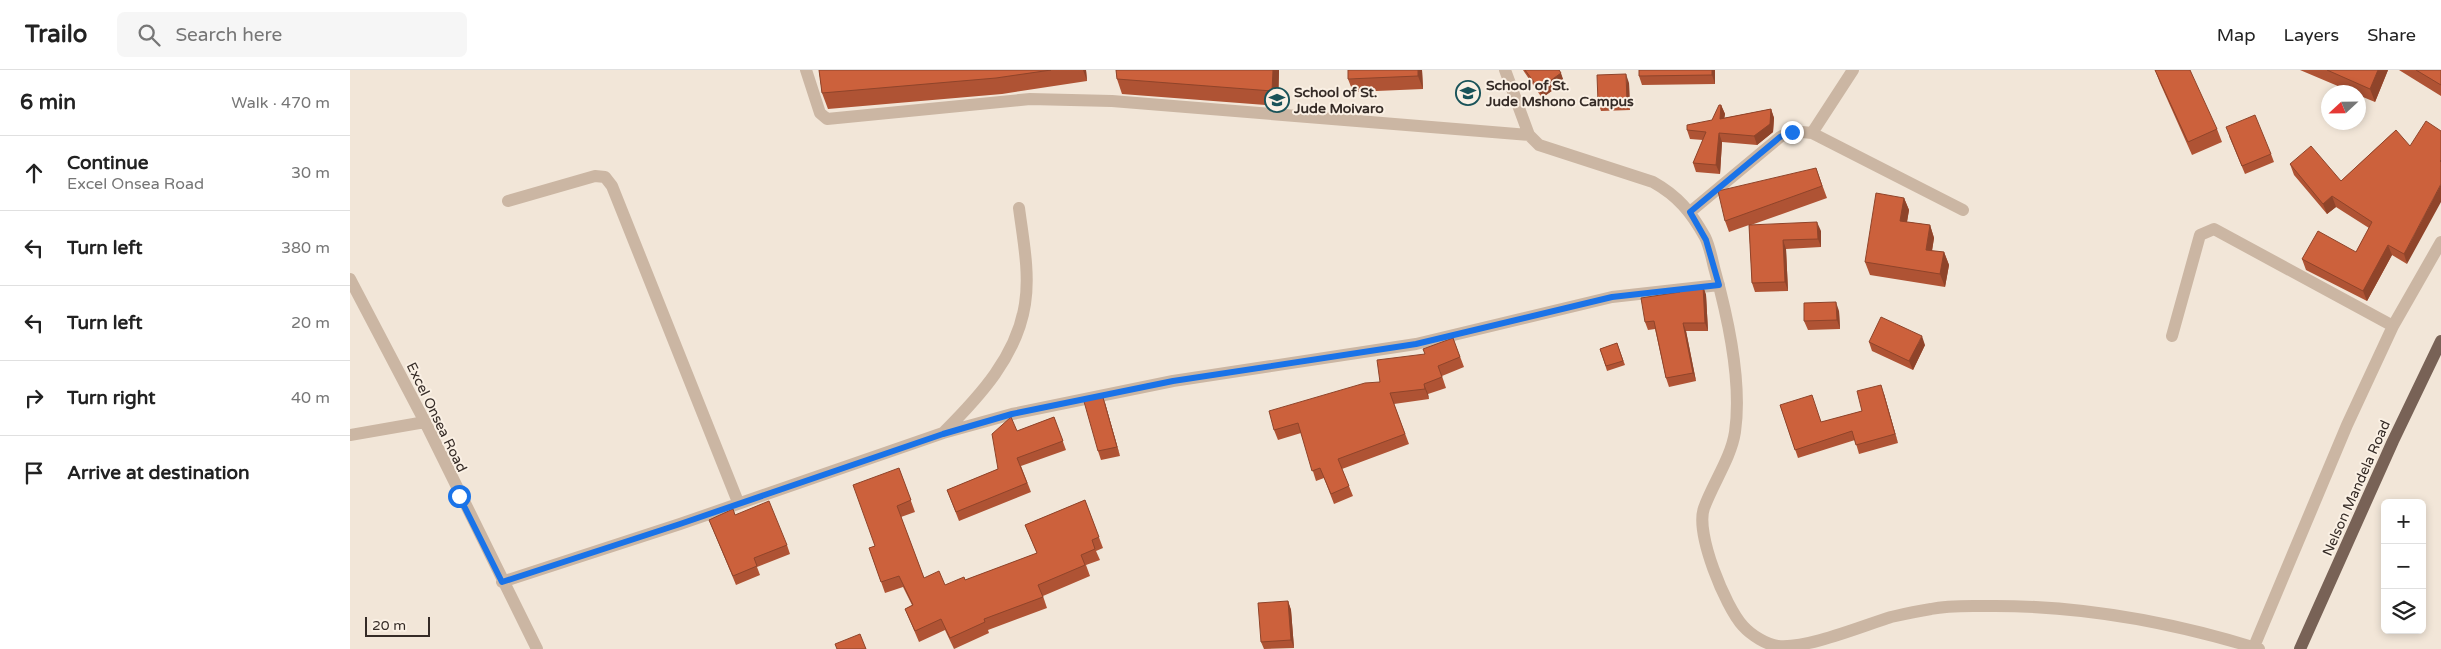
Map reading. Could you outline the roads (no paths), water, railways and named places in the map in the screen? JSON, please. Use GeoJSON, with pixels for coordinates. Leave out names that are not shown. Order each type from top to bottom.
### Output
{"type":"FeatureCollection","features":[{"type":"Feature","properties":{"kind":"main road","name":"Nelson Mandela Road"},"geometry":{"type":"LineString","coordinates":[[2300,649],[2393,441],[2441,341]]}},
{"type":"Feature","properties":{"kind":"street"},"geometry":{"type":"LineString","coordinates":[[806,70],[820,112],[827,119],[1030,99],[1112,101],[1528,135],[1540,144],[1653,182],[1679,198],[1690,212],[1706,240],[1719,285],[1734,362],[1737,402],[1735,435],[1703,510],[1701,530],[1708,554],[1722,588],[1743,626],[1776,648],[1830,638],[1891,617],[1940,607],[2032,606],[2173,625],[2255,648],[2347,424],[2393,326],[2441,242]]}},
{"type":"Feature","properties":{"kind":"street"},"geometry":{"type":"LineString","coordinates":[[1505,70],[1528,135]]}},
{"type":"Feature","properties":{"kind":"street"},"geometry":{"type":"LineString","coordinates":[[1812,133],[1853,70]]}},
{"type":"Feature","properties":{"kind":"street"},"geometry":{"type":"LineString","coordinates":[[1690,212],[1780,137],[1792,132],[1812,133],[1963,210]]}},
{"type":"Feature","properties":{"kind":"street"},"geometry":{"type":"LineString","coordinates":[[508,201],[595,176],[605,177],[738,502]]}},
{"type":"Feature","properties":{"kind":"street"},"geometry":{"type":"LineString","coordinates":[[943,434],[989,383],[1006,358],[1018,332],[1026,303],[1026,261],[1019,208]]}},
{"type":"Feature","properties":{"kind":"street"},"geometry":{"type":"LineString","coordinates":[[2172,336],[2200,236],[2214,229],[2393,326]]}},
{"type":"Feature","properties":{"kind":"street","name":"Excel Onsea Road"},"geometry":{"type":"LineString","coordinates":[[350,279],[425,422],[502,582],[537,649]]}},
{"type":"Feature","properties":{"kind":"street"},"geometry":{"type":"LineString","coordinates":[[502,582],[680,524],[738,502],[943,434],[1012,414],[1117,391],[1251,368],[1416,344],[1612,297],[1719,285]]}},
{"type":"Feature","properties":{"kind":"street"},"geometry":{"type":"LineString","coordinates":[[350,435],[425,422]]}},
{"type":"Feature","properties":{"kind":"place","name":"School of St. Jude Mshono Campus"},"geometry":{"type":"Point","coordinates":[1468,93]}},
{"type":"Feature","properties":{"kind":"place","name":"School of St. Jude Moivaro"},"geometry":{"type":"Point","coordinates":[1277,100]}}]}
